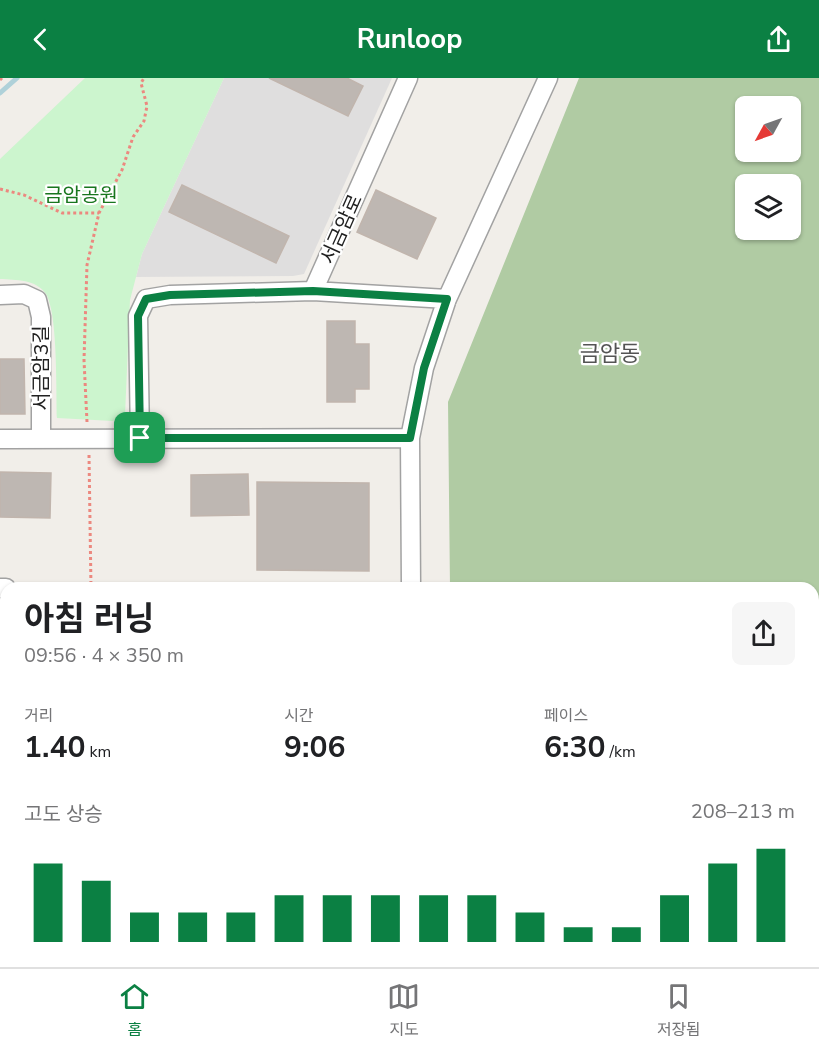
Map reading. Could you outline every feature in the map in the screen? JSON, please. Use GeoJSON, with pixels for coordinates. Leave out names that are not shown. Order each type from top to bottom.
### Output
{"type":"FeatureCollection","features":[{"type":"Feature","properties":{"kind":"street","name":"서금암로"},"geometry":{"type":"LineString","coordinates":[[408,78],[313,291],[447,299]]}},
{"type":"Feature","properties":{"kind":"street"},"geometry":{"type":"LineString","coordinates":[[411,582],[410,438],[424,368],[447,299],[548,78]]}},
{"type":"Feature","properties":{"kind":"street"},"geometry":{"type":"LineString","coordinates":[[140,438],[138,316],[146,299],[170,295],[313,291]]}},
{"type":"Feature","properties":{"kind":"street","name":"서금암3길"},"geometry":{"type":"LineString","coordinates":[[0,296],[24,294],[37,300],[41,317],[41,439]]}},
{"type":"Feature","properties":{"kind":"street","name":"서금암3길"},"geometry":{"type":"LineString","coordinates":[[0,439],[410,438]]}},
{"type":"Feature","properties":{"kind":"path"},"geometry":{"type":"LineString","coordinates":[[91,582],[84,360],[87,265],[99,213],[122,170],[133,137],[144,121],[147,106],[141,83],[144,78]]}},
{"type":"Feature","properties":{"kind":"path"},"geometry":{"type":"LineString","coordinates":[[0,189],[24,195],[62,213],[99,213]]}},
{"type":"Feature","properties":{"kind":"shaded area"},"geometry":{"type":"Polygon","coordinates":[[[224,78],[392,78],[304,274],[293,276],[136,277],[142,254],[224,78]]]}},
{"type":"Feature","properties":{"kind":"green space","name":"금암공원"},"geometry":{"type":"Polygon","coordinates":[[[85,78],[224,78],[142,254],[130,300],[125,415],[113,421],[57,418],[53,318],[46,294],[37,285],[31,283],[0,279],[0,159],[85,78]]]}},
{"type":"Feature","properties":{"kind":"green space"},"geometry":{"type":"Polygon","coordinates":[[[579,78],[819,78],[819,582],[450,582],[448,402],[579,78]]]}},
{"type":"Feature","properties":{"kind":"building"},"geometry":{"type":"Polygon","coordinates":[[[269,78],[347,78],[363,86],[348,116],[269,78]]]}},
{"type":"Feature","properties":{"kind":"building"},"geometry":{"type":"Polygon","coordinates":[[[182,185],[289,236],[276,263],[169,212],[182,185]]]}},
{"type":"Feature","properties":{"kind":"building"},"geometry":{"type":"Polygon","coordinates":[[[376,190],[436,218],[417,259],[357,232],[376,190]]]}},
{"type":"Feature","properties":{"kind":"building"},"geometry":{"type":"Polygon","coordinates":[[[327,321],[355,321],[355,344],[369,344],[369,389],[355,389],[355,402],[327,402],[327,321]]]}},
{"type":"Feature","properties":{"kind":"building"},"geometry":{"type":"Polygon","coordinates":[[[0,359],[24,359],[25,414],[0,414],[0,359]]]}},
{"type":"Feature","properties":{"kind":"building"},"geometry":{"type":"Polygon","coordinates":[[[0,472],[51,473],[50,518],[0,517],[0,472]]]}},
{"type":"Feature","properties":{"kind":"building"},"geometry":{"type":"Polygon","coordinates":[[[248,474],[249,515],[191,516],[191,475],[248,474]]]}},
{"type":"Feature","properties":{"kind":"building"},"geometry":{"type":"Polygon","coordinates":[[[257,482],[369,483],[369,571],[257,570],[257,482]]]}},
{"type":"Feature","properties":{"kind":"waterway"},"geometry":{"type":"LineString","coordinates":[[0,93],[17,78]]}},
{"type":"Feature","properties":{"kind":"district","name":"금암동"},"geometry":{"type":"Point","coordinates":[610,353]}},
{"type":"Feature","properties":{"kind":"route"},"geometry":{"type":"LineString","coordinates":[[313,291],[447,299],[424,368],[410,438],[140,438],[138,316],[146,299],[170,295],[313,291]]}}]}
